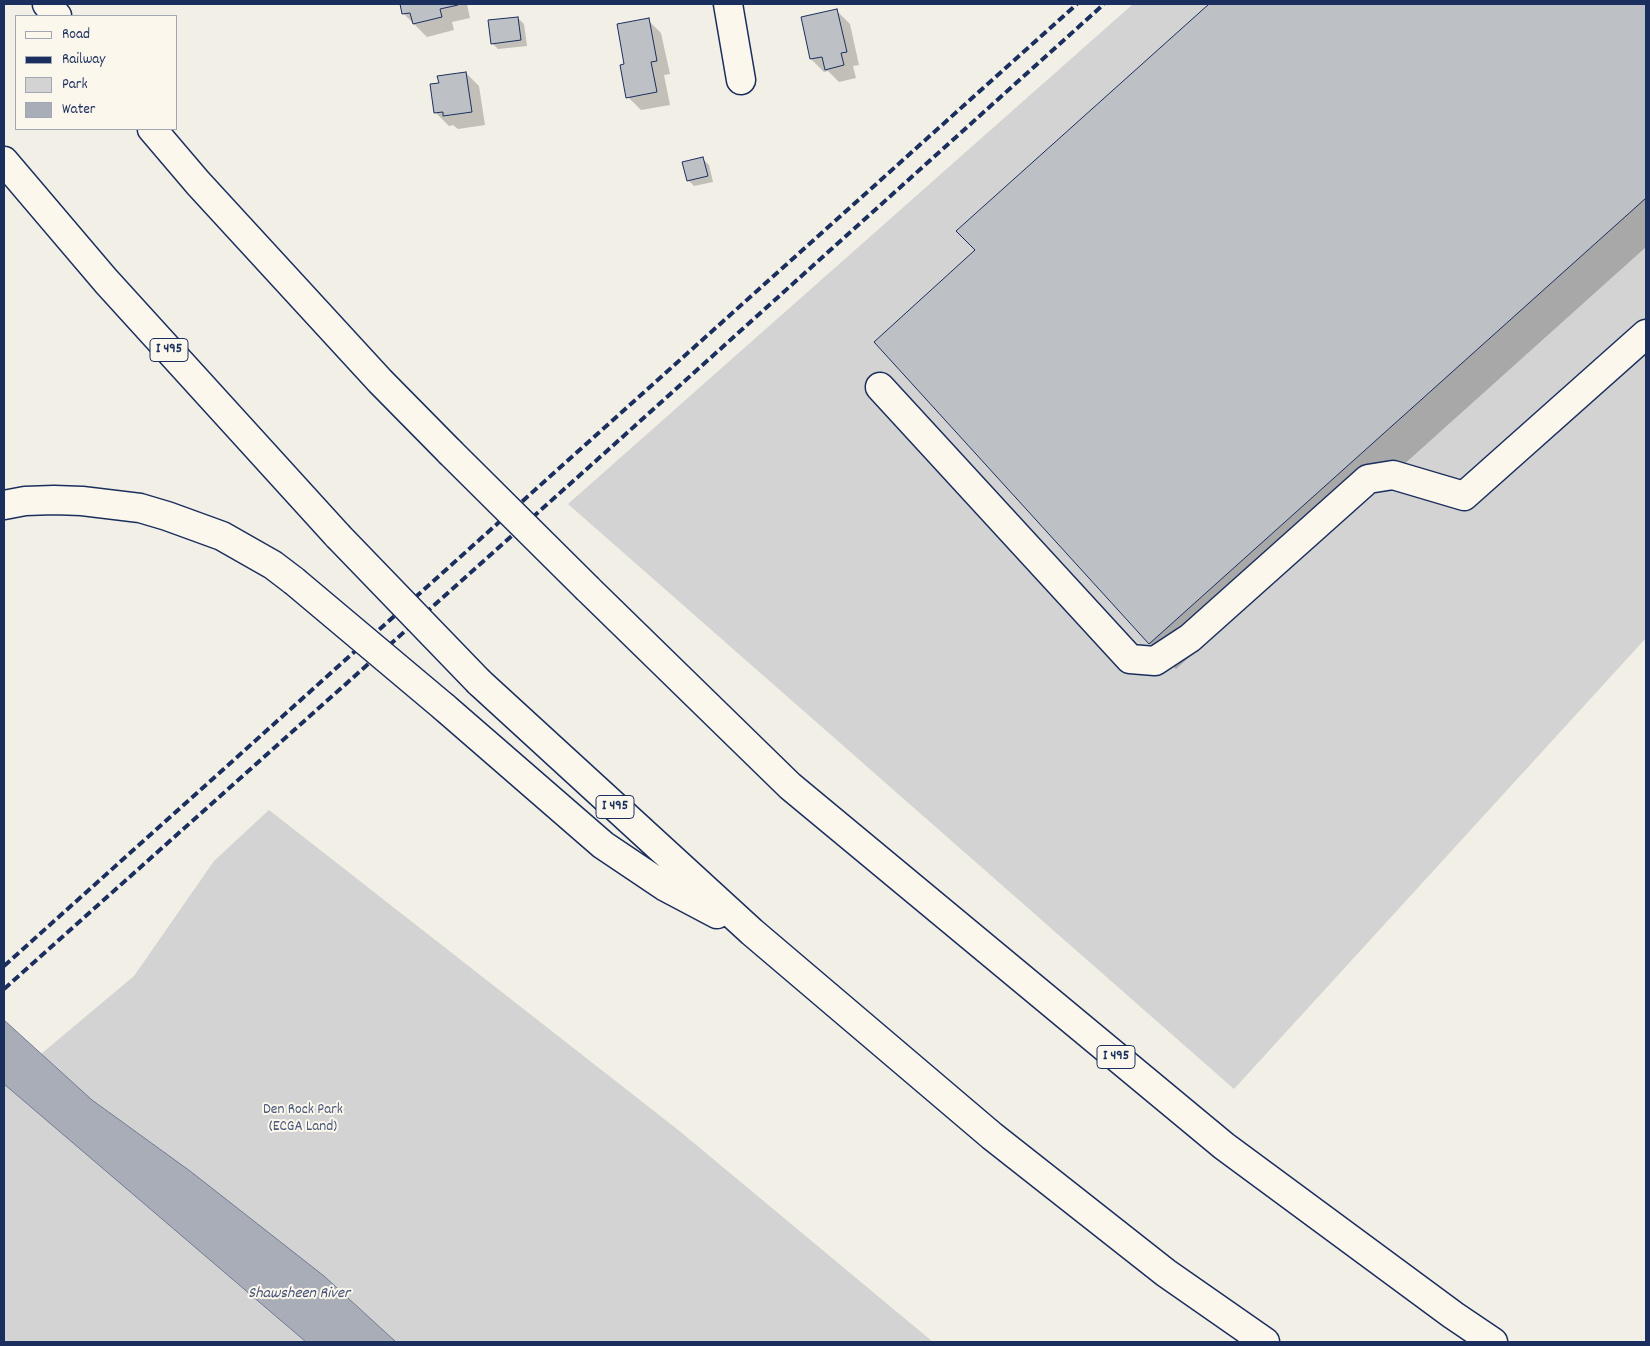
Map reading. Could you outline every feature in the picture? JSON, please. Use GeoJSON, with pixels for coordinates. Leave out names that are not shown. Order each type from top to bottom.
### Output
{"type":"FeatureCollection","features":[{"type":"Feature","properties":{"kind":"main road"},"geometry":{"type":"LineString","coordinates":[[47,4],[56,15]]}},
{"type":"Feature","properties":{"kind":"main road"},"geometry":{"type":"LineString","coordinates":[[728,4],[741,80]]}},
{"type":"Feature","properties":{"kind":"main road","name":"I 495"},"geometry":{"type":"LineString","coordinates":[[153,130],[198,183],[380,381],[588,589],[790,786],[1224,1146],[1452,1315],[1493,1342]]}},
{"type":"Feature","properties":{"kind":"main road","name":"I 495"},"geometry":{"type":"LineString","coordinates":[[4,161],[106,282],[338,536],[479,682],[752,932],[1000,1142],[1166,1273],[1265,1342]]}},
{"type":"Feature","properties":{"kind":"main road"},"geometry":{"type":"LineString","coordinates":[[880,387],[1130,659],[1155,661],[1190,638],[1368,479],[1393,475],[1464,496],[1646,334]]}},
{"type":"Feature","properties":{"kind":"main road"},"geometry":{"type":"LineString","coordinates":[[4,505],[25,501],[73,501],[110,504],[149,511],[222,536],[266,560],[294,581],[444,707],[602,845],[664,886],[752,932]]}},
{"type":"Feature","properties":{"kind":"green space"},"geometry":{"type":"Polygon","coordinates":[[[1133,4],[1646,4],[1646,638],[1234,1089],[568,504],[1133,4]]]}},
{"type":"Feature","properties":{"kind":"green space","name":"Den Rock Park (ECGA Land)"},"geometry":{"type":"Polygon","coordinates":[[[269,810],[677,1129],[933,1342],[4,1342],[4,1085],[134,976],[214,861],[269,810]]]}},
{"type":"Feature","properties":{"kind":"water","name":"Shawsheen River"},"geometry":{"type":"Polygon","coordinates":[[[4,1020],[92,1100],[190,1171],[324,1276],[396,1342],[306,1342],[4,1084],[4,1020]]]}},
{"type":"Feature","properties":{"kind":"building"},"geometry":{"type":"Polygon","coordinates":[[[400,4],[458,5],[440,9],[442,17],[413,24],[410,13],[402,14],[400,4]]]}},
{"type":"Feature","properties":{"kind":"building"},"geometry":{"type":"Polygon","coordinates":[[[1209,4],[1646,4],[1646,198],[1149,644],[874,342],[975,250],[956,231],[1209,4]]]}},
{"type":"Feature","properties":{"kind":"building"},"geometry":{"type":"Polygon","coordinates":[[[837,9],[847,52],[841,53],[844,65],[825,70],[822,57],[810,59],[801,17],[837,9]]]}},
{"type":"Feature","properties":{"kind":"building"},"geometry":{"type":"Polygon","coordinates":[[[518,17],[521,40],[491,44],[488,20],[518,17]]]}},
{"type":"Feature","properties":{"kind":"building"},"geometry":{"type":"Polygon","coordinates":[[[649,18],[657,61],[651,62],[657,92],[626,98],[620,65],[624,64],[617,24],[649,18]]]}},
{"type":"Feature","properties":{"kind":"building"},"geometry":{"type":"Polygon","coordinates":[[[466,72],[472,112],[443,116],[443,112],[434,113],[430,84],[439,83],[437,76],[466,72]]]}},
{"type":"Feature","properties":{"kind":"building"},"geometry":{"type":"Polygon","coordinates":[[[703,157],[708,176],[687,181],[682,162],[703,157]]]}},
{"type":"Feature","properties":{"kind":"railway"},"geometry":{"type":"LineString","coordinates":[[4,966],[1077,4]]}},
{"type":"Feature","properties":{"kind":"railway"},"geometry":{"type":"LineString","coordinates":[[4,989],[1104,4]]}}]}
